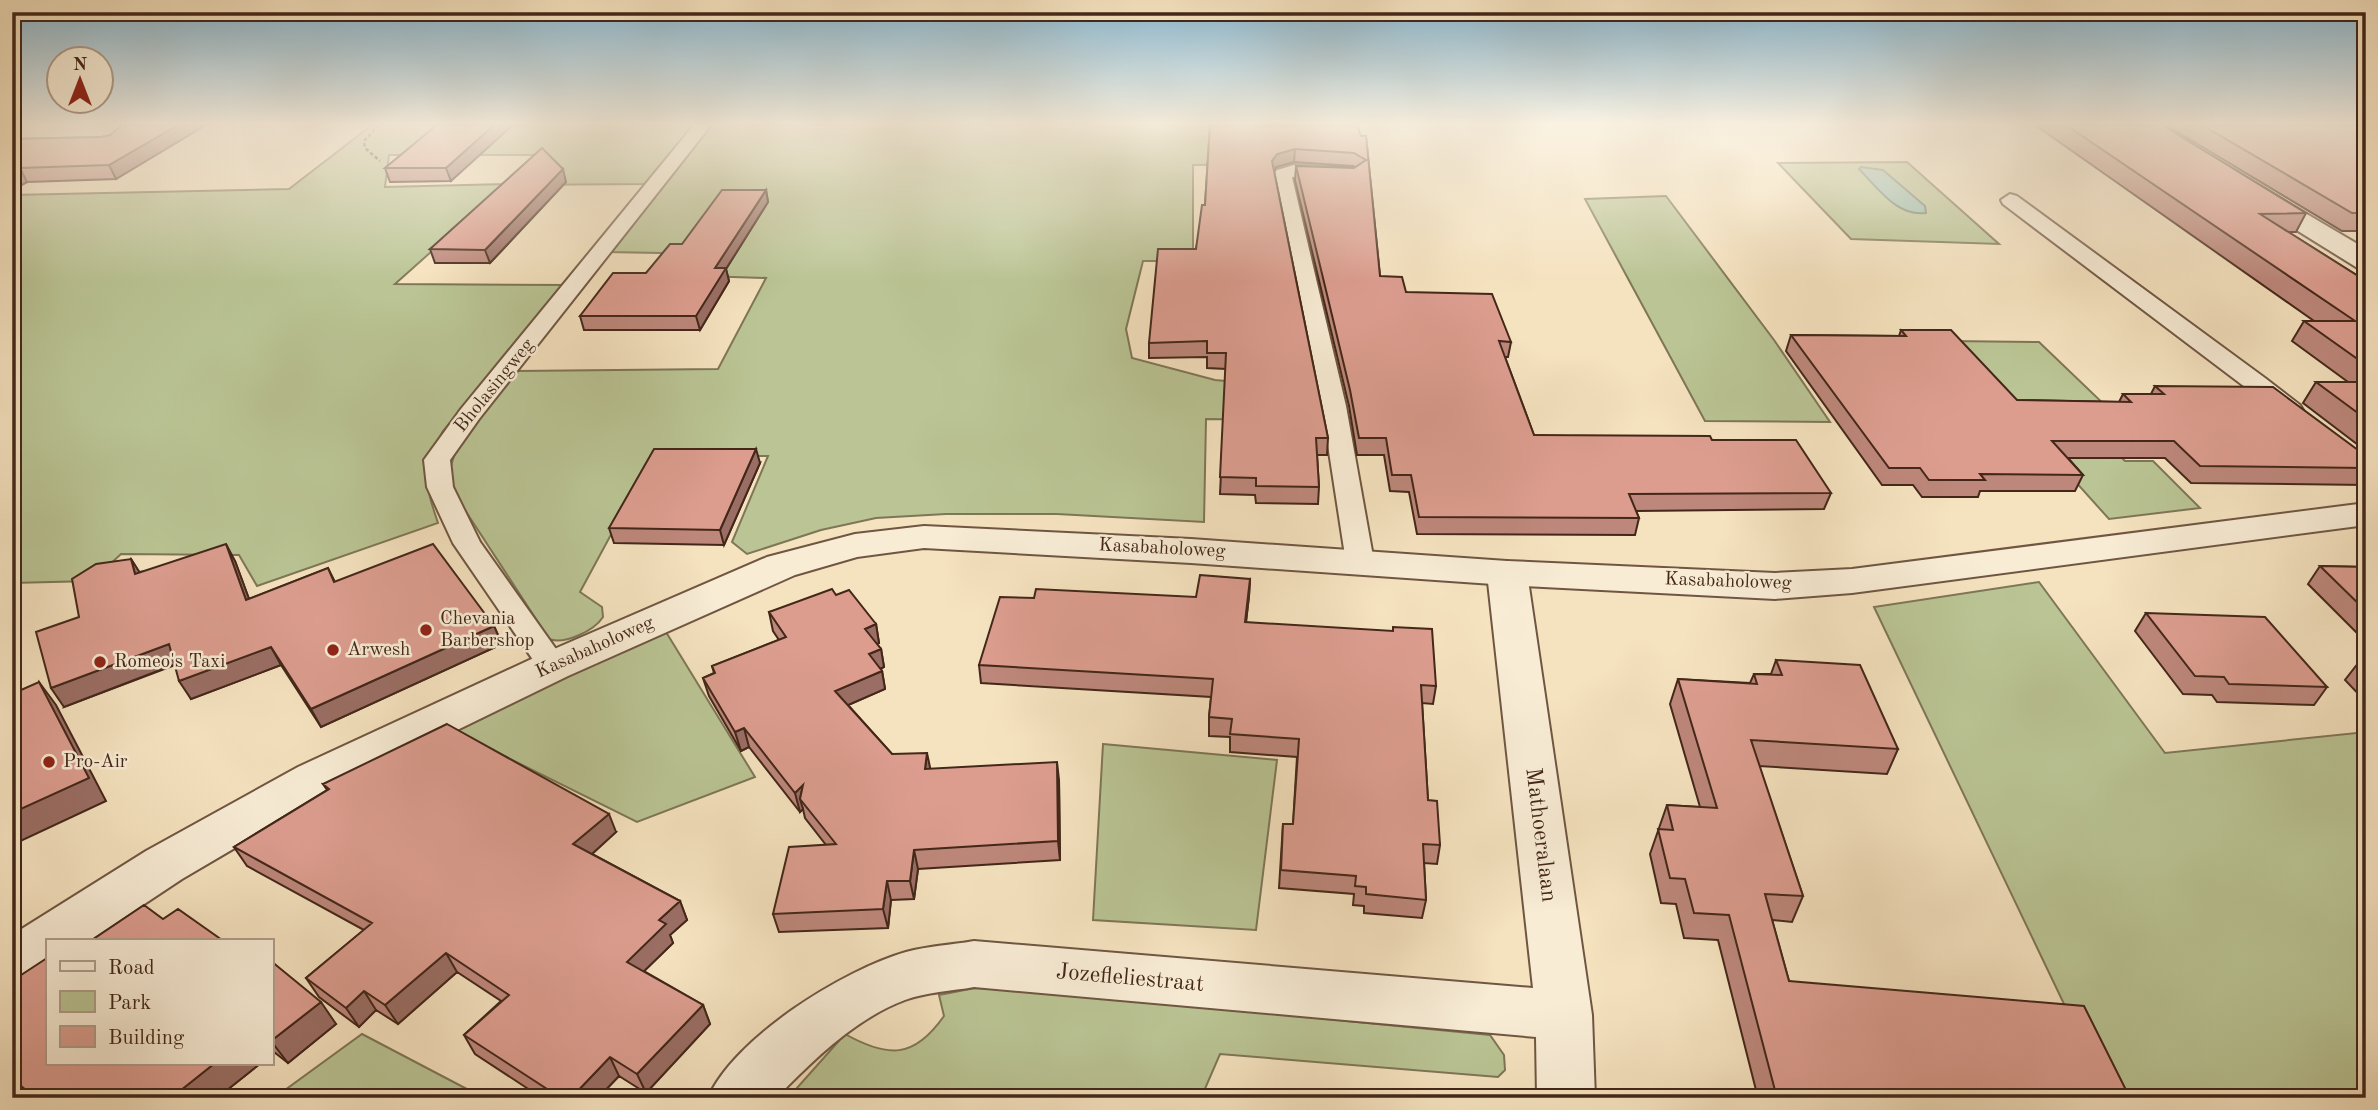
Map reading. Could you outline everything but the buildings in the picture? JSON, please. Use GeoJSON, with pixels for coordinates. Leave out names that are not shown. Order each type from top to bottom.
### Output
{"type":"FeatureCollection","features":[{"type":"Feature","properties":{"kind":"street"},"geometry":{"type":"LineString","coordinates":[[2237,183],[2366,261]]}},
{"type":"Feature","properties":{"kind":"street","name":"Kasabaholoweg"},"geometry":{"type":"LineString","coordinates":[[50,939],[164,865],[315,779],[553,666],[781,566],[855,546],[924,537],[1507,573],[1775,586],[1852,581],[2366,514]]}},
{"type":"Feature","properties":{"kind":"street","name":"Mathoeralaan"},"geometry":{"type":"LineString","coordinates":[[1507,573],[1564,1015],[1566,1098]]}},
{"type":"Feature","properties":{"kind":"street","name":"Kasabaholoweg"},"geometry":{"type":"LineString","coordinates":[[12,963],[46,941]]}},
{"type":"Feature","properties":{"kind":"street","name":"Jozefleliestraat"},"geometry":{"type":"LineString","coordinates":[[737,1098],[762,1070],[845,1004],[903,976],[974,964],[1564,1015]]}},
{"type":"Feature","properties":{"kind":"lane","name":"Bholasingweg"},"geometry":{"type":"LineString","coordinates":[[553,666],[467,543],[440,487],[437,460],[470,414],[661,177]]}},
{"type":"Feature","properties":{"kind":"lane"},"geometry":{"type":"LineString","coordinates":[[1284,177],[1334,406],[1360,562]]}},
{"type":"Feature","properties":{"kind":"lane"},"geometry":{"type":"LineString","coordinates":[[2010,200],[2130,291],[2199,337],[2303,419]]}},
{"type":"Feature","properties":{"kind":"green space"},"geometry":{"type":"Polygon","coordinates":[[[305,177],[386,177],[385,187],[506,184],[513,177],[652,177],[646,184],[506,185],[395,284],[568,285],[443,431],[431,456],[427,476],[438,523],[257,586],[239,555],[121,554],[92,581],[12,583],[12,195],[289,189],[305,177]]]}},
{"type":"Feature","properties":{"kind":"green space"},"geometry":{"type":"Polygon","coordinates":[[[669,177],[1193,177],[1193,261],[1143,261],[1126,329],[1132,358],[1215,380],[1322,390],[1326,421],[1206,419],[1204,522],[1057,514],[946,514],[876,518],[821,530],[747,554],[732,542],[768,456],[654,455],[580,592],[602,607],[603,617],[578,636],[562,640],[549,639],[459,501],[452,486],[451,467],[463,437],[516,371],[718,369],[766,278],[702,276],[714,254],[608,252],[669,177]]]}},
{"type":"Feature","properties":{"kind":"green space"},"geometry":{"type":"Polygon","coordinates":[[[1791,177],[1924,177],[1999,244],[1851,239],[1791,177]]]}},
{"type":"Feature","properties":{"kind":"green space"},"geometry":{"type":"Polygon","coordinates":[[[1666,196],[1774,340],[1830,422],[1705,421],[1585,199],[1666,196]]]}},
{"type":"Feature","properties":{"kind":"green space"},"geometry":{"type":"Polygon","coordinates":[[[1949,341],[2039,342],[2109,409],[2105,441],[2125,461],[2153,461],[2200,508],[2109,519],[1949,341]]]}},
{"type":"Feature","properties":{"kind":"green space"},"geometry":{"type":"Polygon","coordinates":[[[2039,582],[2165,753],[2366,732],[2366,1098],[2109,1098],[1874,607],[2039,582]]]}},
{"type":"Feature","properties":{"kind":"green space"},"geometry":{"type":"Polygon","coordinates":[[[666,632],[755,777],[637,822],[450,729],[666,632]]]}},
{"type":"Feature","properties":{"kind":"green space"},"geometry":{"type":"Polygon","coordinates":[[[1103,744],[1277,760],[1256,930],[1093,920],[1103,744]]]}},
{"type":"Feature","properties":{"kind":"green space"},"geometry":{"type":"Polygon","coordinates":[[[975,988],[1050,992],[1490,1035],[1504,1055],[1505,1070],[1498,1077],[1220,1054],[1201,1098],[788,1098],[845,1034],[860,1042],[887,1050],[911,1047],[933,1030],[944,1016],[939,995],[975,988]]]}},
{"type":"Feature","properties":{"kind":"green space"},"geometry":{"type":"Polygon","coordinates":[[[362,1034],[484,1098],[274,1098],[362,1034]]]}},
{"type":"Feature","properties":{"kind":"shaded area"},"geometry":{"type":"Polygon","coordinates":[[[1866,177],[1891,177],[1925,206],[1926,213],[1916,213],[1897,206],[1866,177]]]}},
{"type":"Feature","properties":{"kind":"place","name":"Chevania Barbershop"},"geometry":{"type":"Point","coordinates":[426,630]}},
{"type":"Feature","properties":{"kind":"place","name":"Arwesh"},"geometry":{"type":"Point","coordinates":[333,650]}},
{"type":"Feature","properties":{"kind":"place","name":"Romeo's Taxi"},"geometry":{"type":"Point","coordinates":[100,662]}},
{"type":"Feature","properties":{"kind":"place","name":"Pro-Air"},"geometry":{"type":"Point","coordinates":[49,762]}}]}
